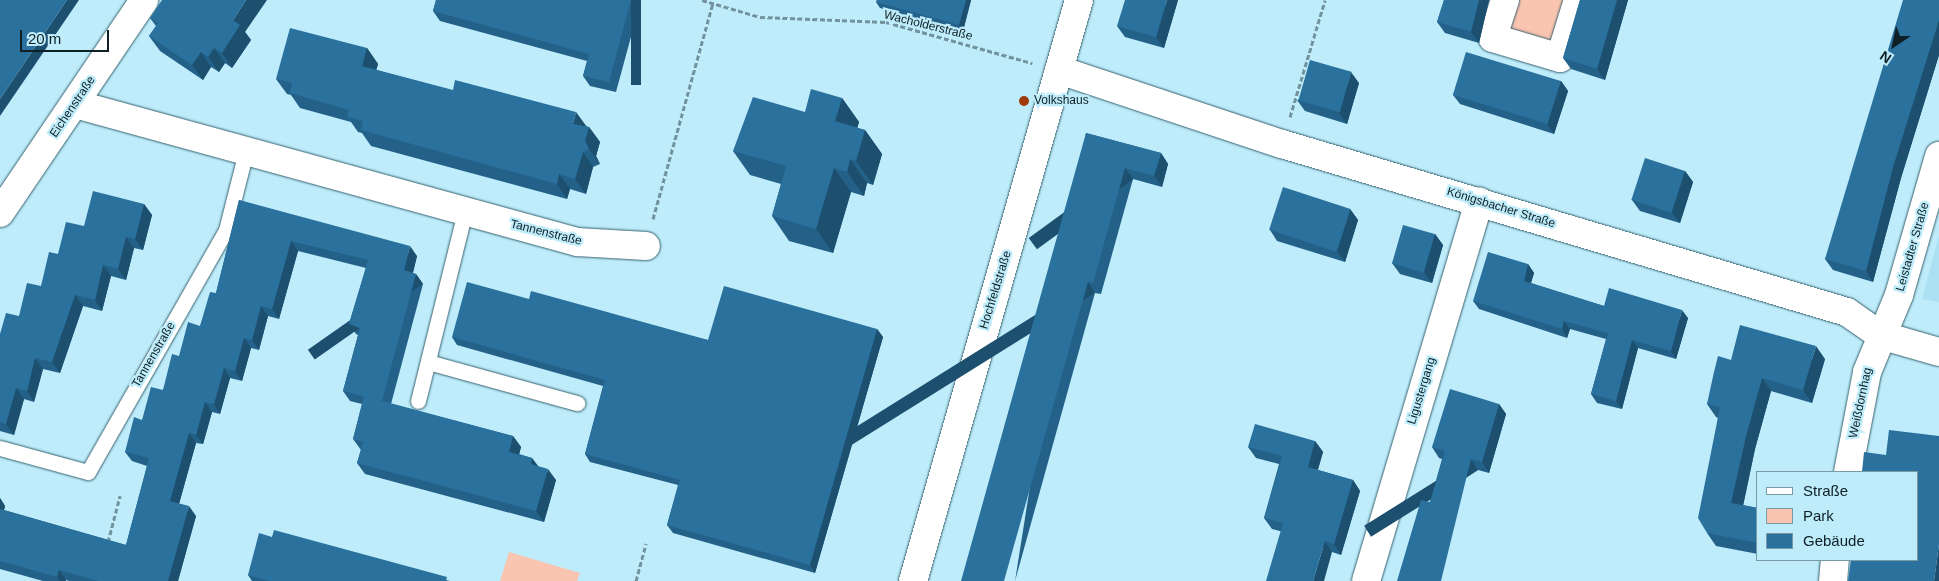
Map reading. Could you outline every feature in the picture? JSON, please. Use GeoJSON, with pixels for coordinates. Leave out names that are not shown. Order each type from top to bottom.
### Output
{"type":"FeatureCollection","features":[{"type":"Feature","properties":{"kind":"street","name":"Eichenstraße"},"geometry":{"type":"LineString","coordinates":[[0,213],[144,0]]}},
{"type":"Feature","properties":{"kind":"street","name":"Hochfeldstraße"},"geometry":{"type":"LineString","coordinates":[[913,581],[1079,0]]}},
{"type":"Feature","properties":{"kind":"street"},"geometry":{"type":"LineString","coordinates":[[1505,0],[1493,38],[1560,58],[1578,0]]}},
{"type":"Feature","properties":{"kind":"street","name":"Königsbacher Straße"},"geometry":{"type":"LineString","coordinates":[[1060,70],[1282,144],[1479,201],[1847,312],[1880,334],[1939,352]]}},
{"type":"Feature","properties":{"kind":"street","name":"Tannenstraße"},"geometry":{"type":"LineString","coordinates":[[75,104],[577,242],[646,246]]}},
{"type":"Feature","properties":{"kind":"street","name":"Leistadter Straße"},"geometry":{"type":"LineString","coordinates":[[1880,334],[1899,294],[1939,156]]}},
{"type":"Feature","properties":{"kind":"street","name":"Ligustergang"},"geometry":{"type":"LineString","coordinates":[[1366,581],[1479,201]]}},
{"type":"Feature","properties":{"kind":"street","name":"Weißdornhag"},"geometry":{"type":"LineString","coordinates":[[1848,471],[1857,407],[1880,334]]}},
{"type":"Feature","properties":{"kind":"street"},"geometry":{"type":"LineString","coordinates":[[1833,581],[1836,561]]}},
{"type":"Feature","properties":{"kind":"lane","name":"Tannenstraße"},"geometry":{"type":"LineString","coordinates":[[0,448],[88,472],[226,230],[246,151]]}},
{"type":"Feature","properties":{"kind":"lane"},"geometry":{"type":"LineString","coordinates":[[418,401],[465,211]]}},
{"type":"Feature","properties":{"kind":"lane"},"geometry":{"type":"LineString","coordinates":[[428,362],[577,403]]}},
{"type":"Feature","properties":{"kind":"path","name":"Wacholderstraße"},"geometry":{"type":"LineString","coordinates":[[702,0],[760,17],[886,22],[1060,70]]}},
{"type":"Feature","properties":{"kind":"path"},"geometry":{"type":"LineString","coordinates":[[1282,144],[1325,0]]}},
{"type":"Feature","properties":{"kind":"path"},"geometry":{"type":"LineString","coordinates":[[646,246],[714,3]]}},
{"type":"Feature","properties":{"kind":"path"},"geometry":{"type":"LineString","coordinates":[[105,553],[120,496]]}},
{"type":"Feature","properties":{"kind":"path"},"geometry":{"type":"LineString","coordinates":[[636,581],[646,543]]}},
{"type":"Feature","properties":{"kind":"shaded area"},"geometry":{"type":"Polygon","coordinates":[[[1939,235],[1939,302],[1922,299],[1939,235]]]}},
{"type":"Feature","properties":{"kind":"green space"},"geometry":{"type":"Polygon","coordinates":[[[1505,0],[1578,0],[1560,58],[1493,38],[1505,0]]]}},
{"type":"Feature","properties":{"kind":"green space"},"geometry":{"type":"Polygon","coordinates":[[[509,552],[580,573],[577,581],[500,581],[509,552]]]}},
{"type":"Feature","properties":{"kind":"building"},"geometry":{"type":"Polygon","coordinates":[[[0,0],[67,0],[0,99],[0,0]]]}},
{"type":"Feature","properties":{"kind":"building"},"geometry":{"type":"Polygon","coordinates":[[[162,0],[246,0],[233,20],[240,25],[222,53],[214,48],[208,57],[201,52],[192,65],[149,36],[158,23],[150,18],[162,0]]]}},
{"type":"Feature","properties":{"kind":"building"},"geometry":{"type":"Polygon","coordinates":[[[436,0],[631,0],[609,82],[583,76],[589,54],[433,11],[436,0]]]}},
{"type":"Feature","properties":{"kind":"building"},"geometry":{"type":"Polygon","coordinates":[[[877,0],[966,0],[959,25],[876,2],[877,0]]]}},
{"type":"Feature","properties":{"kind":"building"},"geometry":{"type":"Polygon","coordinates":[[[1125,0],[1167,0],[1156,37],[1117,26],[1125,0]]]}},
{"type":"Feature","properties":{"kind":"building"},"geometry":{"type":"Polygon","coordinates":[[[1444,0],[1479,0],[1471,32],[1437,22],[1444,0]]]}},
{"type":"Feature","properties":{"kind":"building"},"geometry":{"type":"Polygon","coordinates":[[[1580,0],[1617,0],[1597,69],[1563,58],[1580,0]]]}},
{"type":"Feature","properties":{"kind":"building"},"geometry":{"type":"Polygon","coordinates":[[[1903,0],[1939,0],[1939,20],[1893,167],[1866,271],[1825,259],[1903,0]]]}},
{"type":"Feature","properties":{"kind":"building"},"geometry":{"type":"Polygon","coordinates":[[[290,28],[367,48],[362,66],[453,90],[455,80],[576,112],[573,124],[589,127],[585,141],[589,149],[583,152],[575,179],[559,174],[557,184],[361,130],[363,121],[347,117],[349,110],[290,93],[292,83],[276,79],[290,28]]]}},
{"type":"Feature","properties":{"kind":"building"},"geometry":{"type":"Polygon","coordinates":[[[1466,52],[1561,81],[1548,124],[1453,95],[1466,52]]]}},
{"type":"Feature","properties":{"kind":"building"},"geometry":{"type":"Polygon","coordinates":[[[1310,60],[1351,72],[1340,112],[1298,100],[1310,60]]]}},
{"type":"Feature","properties":{"kind":"building"},"geometry":{"type":"Polygon","coordinates":[[[811,89],[842,98],[835,121],[865,130],[856,161],[850,159],[847,172],[834,168],[816,229],[772,216],[786,166],[733,151],[753,97],[805,112],[811,89]]]}},
{"type":"Feature","properties":{"kind":"building"},"geometry":{"type":"Polygon","coordinates":[[[1086,133],[1161,153],[1154,176],[1125,168],[1093,283],[1088,282],[1004,581],[961,581],[1086,133]]]}},
{"type":"Feature","properties":{"kind":"building"},"geometry":{"type":"Polygon","coordinates":[[[1645,158],[1685,171],[1671,213],[1631,200],[1645,158]]]}},
{"type":"Feature","properties":{"kind":"building"},"geometry":{"type":"Polygon","coordinates":[[[1283,187],[1351,209],[1337,252],[1269,230],[1283,187]]]}},
{"type":"Feature","properties":{"kind":"building"},"geometry":{"type":"Polygon","coordinates":[[[93,191],[144,204],[135,239],[126,237],[118,269],[103,265],[95,300],[75,295],[52,362],[35,358],[27,391],[16,388],[6,424],[0,422],[0,334],[6,313],[19,316],[27,283],[41,286],[49,252],[58,254],[66,222],[84,226],[93,191]]]}},
{"type":"Feature","properties":{"kind":"building"},"geometry":{"type":"Polygon","coordinates":[[[239,200],[410,246],[404,270],[416,274],[382,401],[343,391],[360,328],[349,324],[368,260],[291,241],[272,309],[261,306],[252,340],[244,338],[235,371],[224,368],[214,404],[205,402],[196,435],[189,433],[170,501],[189,506],[168,581],[98,581],[59,570],[57,577],[0,561],[0,509],[126,545],[149,458],[125,452],[134,417],[142,420],[151,387],[163,390],[172,354],[179,356],[188,322],[200,326],[210,292],[216,293],[239,200]]]}},
{"type":"Feature","properties":{"kind":"building"},"geometry":{"type":"Polygon","coordinates":[[[1403,225],[1435,234],[1424,273],[1392,263],[1403,225]]]}},
{"type":"Feature","properties":{"kind":"building"},"geometry":{"type":"Polygon","coordinates":[[[1488,252],[1528,264],[1524,281],[1604,306],[1609,288],[1682,310],[1671,351],[1632,340],[1616,401],[1591,394],[1608,333],[1564,321],[1562,329],[1473,301],[1488,252]]]}},
{"type":"Feature","properties":{"kind":"building"},"geometry":{"type":"Polygon","coordinates":[[[467,282],[529,299],[531,291],[708,340],[724,286],[877,329],[810,565],[667,525],[680,480],[585,454],[605,380],[452,337],[467,282]]]}},
{"type":"Feature","properties":{"kind":"building"},"geometry":{"type":"Polygon","coordinates":[[[1740,325],[1816,346],[1803,390],[1762,378],[1746,436],[1731,503],[1756,508],[1756,543],[1707,533],[1698,518],[1720,407],[1707,404],[1718,356],[1731,360],[1740,325]]]}},
{"type":"Feature","properties":{"kind":"building"},"geometry":{"type":"Polygon","coordinates":[[[1450,389],[1499,404],[1482,462],[1471,459],[1441,581],[1397,581],[1421,500],[1430,502],[1445,451],[1432,447],[1450,389]]]}},
{"type":"Feature","properties":{"kind":"building"},"geometry":{"type":"Polygon","coordinates":[[[364,396],[513,436],[509,452],[532,458],[531,464],[548,469],[536,511],[357,463],[363,442],[353,439],[364,396]]]}},
{"type":"Feature","properties":{"kind":"building"},"geometry":{"type":"Polygon","coordinates":[[[1255,424],[1315,441],[1308,467],[1353,480],[1334,544],[1325,541],[1313,581],[1266,581],[1283,523],[1264,518],[1282,456],[1248,447],[1255,424]]]}},
{"type":"Feature","properties":{"kind":"building"},"geometry":{"type":"Polygon","coordinates":[[[1889,430],[1939,436],[1939,544],[1934,581],[1848,581],[1851,561],[1919,561],[1919,471],[1862,471],[1864,452],[1886,455],[1889,430]]]}},
{"type":"Feature","properties":{"kind":"building"},"geometry":{"type":"Polygon","coordinates":[[[274,530],[447,577],[446,581],[270,581],[248,575],[259,533],[272,537],[274,530]]]}},
{"type":"Feature","properties":{"kind":"place","name":"Volkshaus"},"geometry":{"type":"Point","coordinates":[1024,101]}}]}
